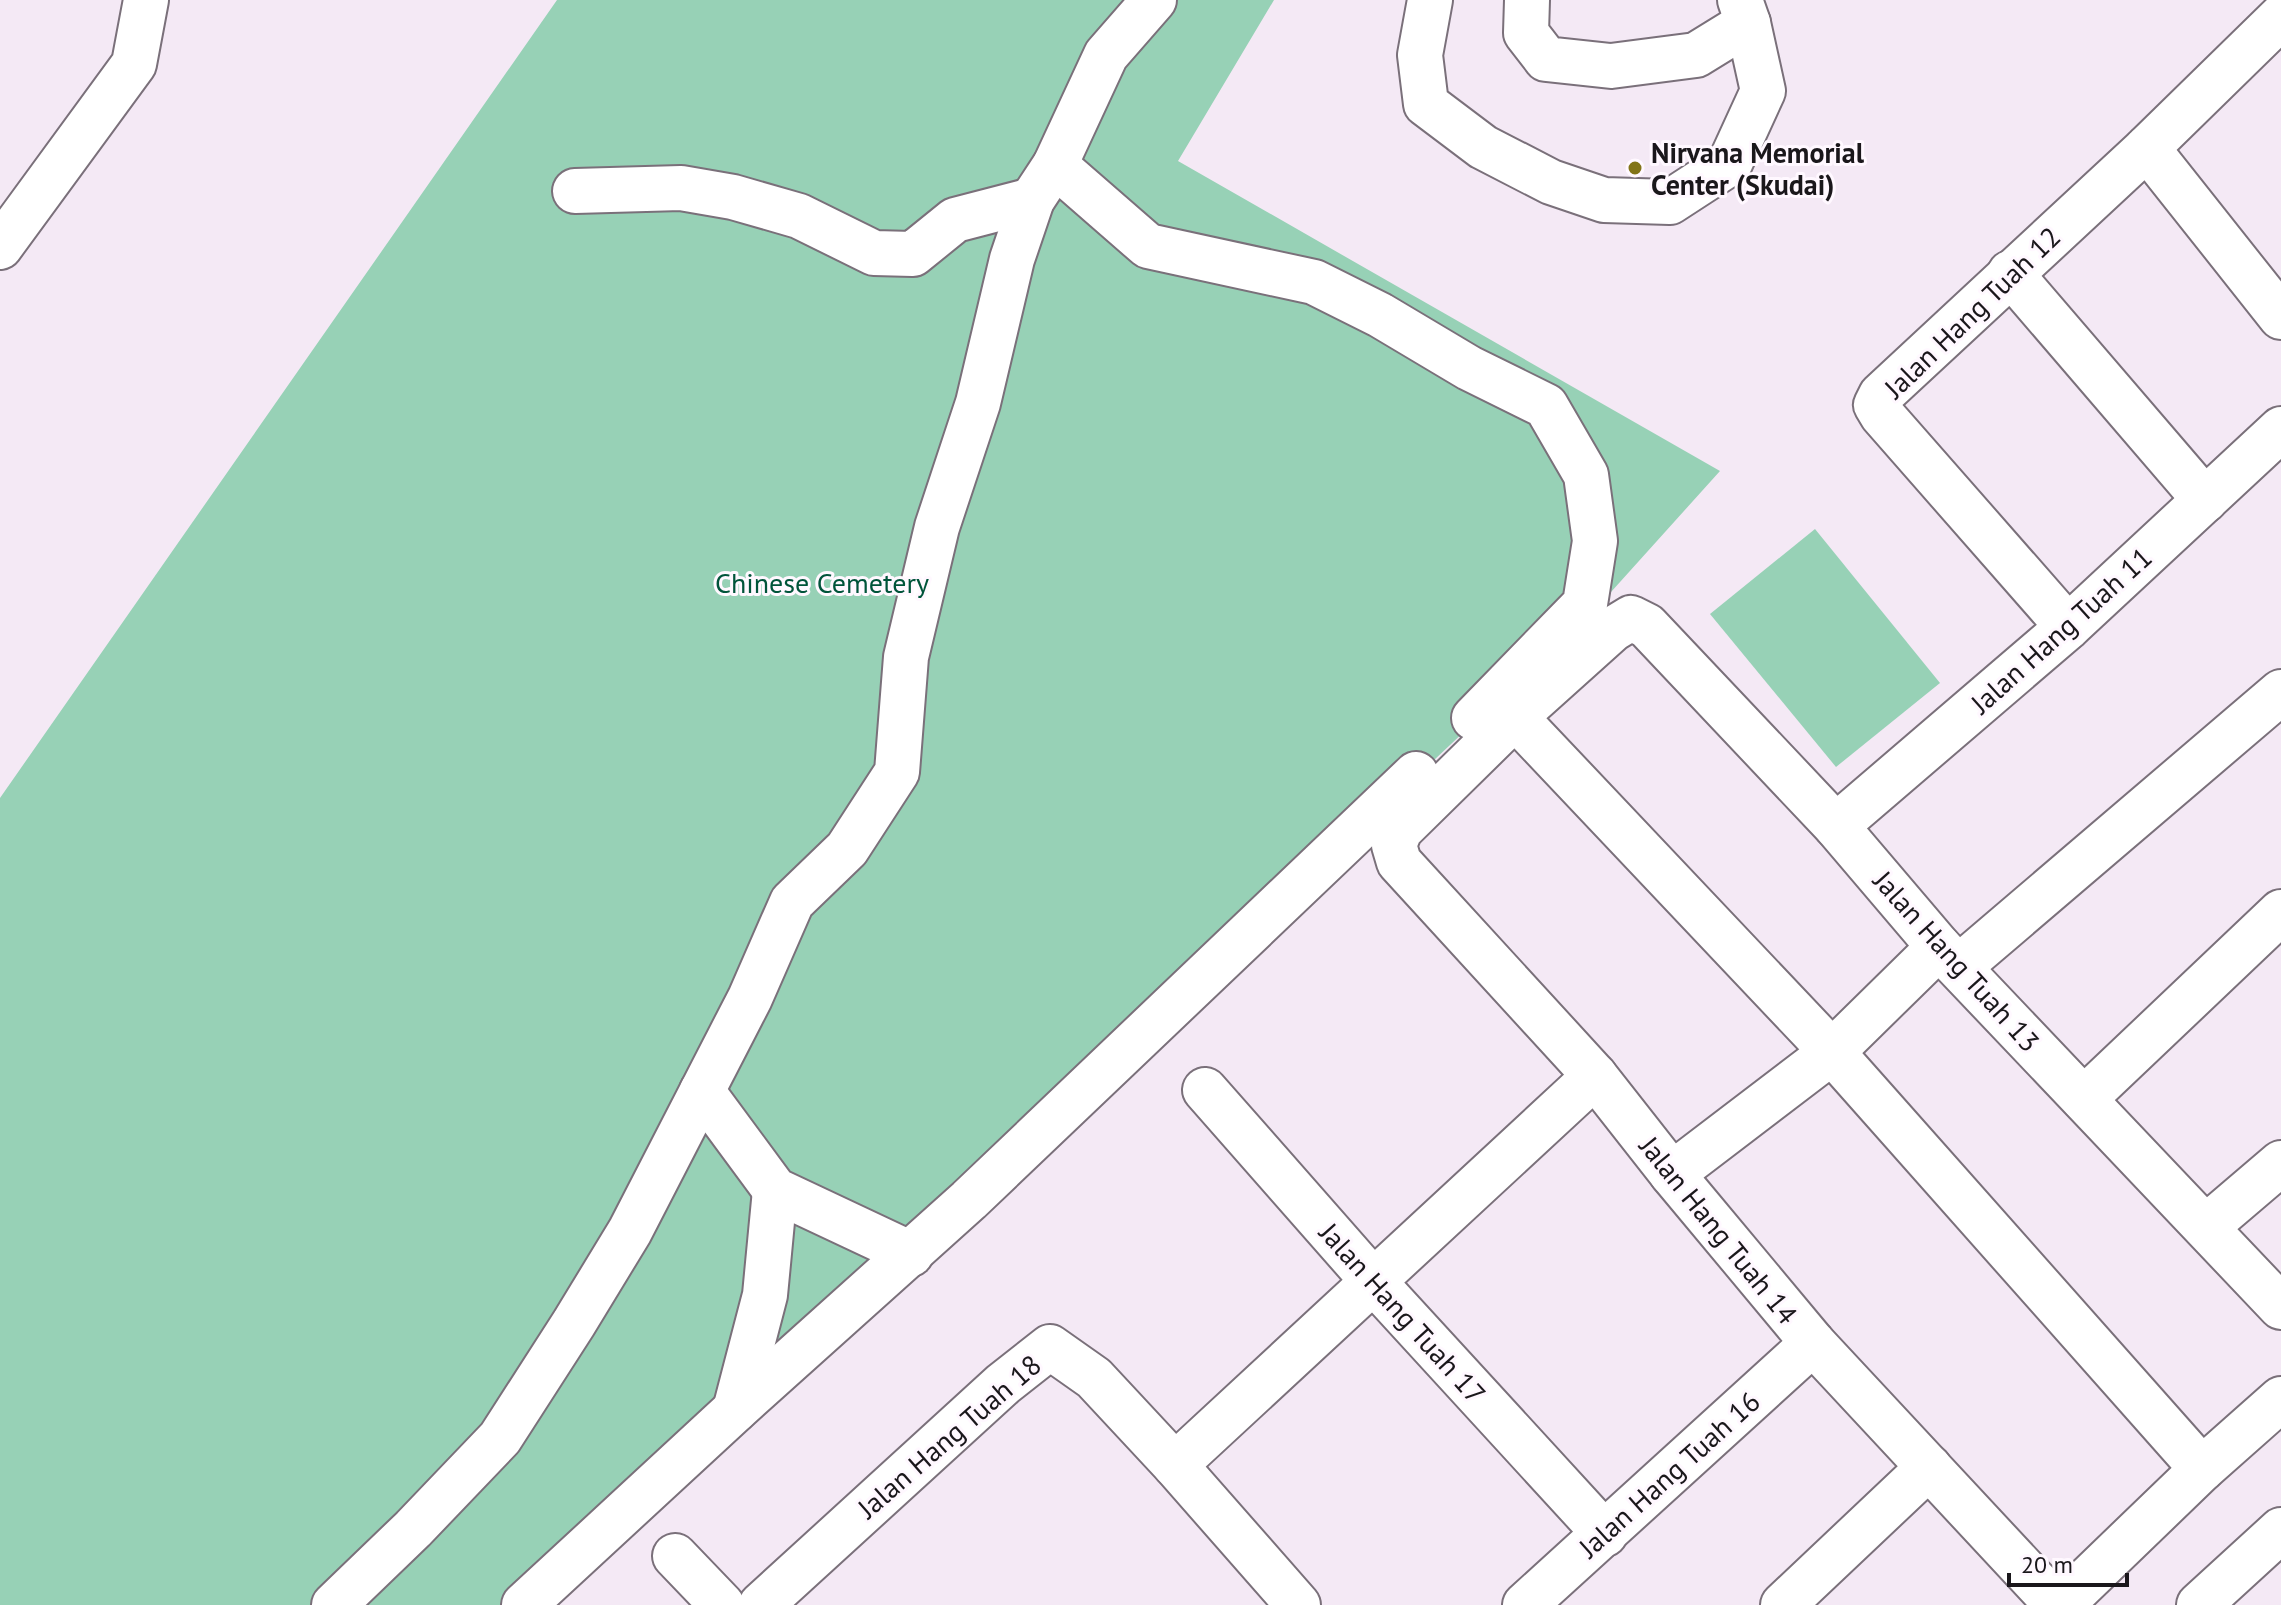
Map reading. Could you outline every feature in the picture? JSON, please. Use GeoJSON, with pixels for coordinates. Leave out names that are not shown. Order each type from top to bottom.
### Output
{"type":"FeatureCollection","features":[{"type":"Feature","properties":{"kind":"street"},"geometry":{"type":"LineString","coordinates":[[0,247],[134,64],[146,0]]}},
{"type":"Feature","properties":{"kind":"street"},"geometry":{"type":"LineString","coordinates":[[334,1605],[413,1529],[500,1438],[630,1231],[750,998],[792,902],[847,849],[897,772],[906,657],[937,527],[978,403],[1012,259],[1044,183],[1106,55],[1154,0]]}},
{"type":"Feature","properties":{"kind":"street"},"geometry":{"type":"LineString","coordinates":[[1430,0],[1420,55],[1426,104],[1483,147],[1551,182],[1604,200],[1670,202],[1730,163],[1763,91],[1744,11],[1696,55],[1611,66],[1546,59],[1526,33],[1527,0]]}},
{"type":"Feature","properties":{"kind":"street","name":"Jalan Hang Tuah 12"},"geometry":{"type":"LineString","coordinates":[[2068,627],[1876,405],[1881,395],[2147,148],[2281,17]]}},
{"type":"Feature","properties":{"kind":"street"},"geometry":{"type":"LineString","coordinates":[[2147,148],[2281,317]]}},
{"type":"Feature","properties":{"kind":"street"},"geometry":{"type":"LineString","coordinates":[[575,191],[681,188],[733,197],[799,216],[874,253],[913,254],[955,220],[1044,183]]}},
{"type":"Feature","properties":{"kind":"street"},"geometry":{"type":"LineString","coordinates":[[524,1605],[735,1410],[911,1254],[1473,719],[1585,604],[1595,541],[1586,475],[1546,406],[1469,368],[1380,315],[1314,282],[1148,246],[1044,183]]}},
{"type":"Feature","properties":{"kind":"street"},"geometry":{"type":"LineString","coordinates":[[2010,273],[2205,500]]}},
{"type":"Feature","properties":{"kind":"street","name":"Jalan Hang Tuah 11"},"geometry":{"type":"LineString","coordinates":[[1836,826],[2068,627],[2281,429]]}},
{"type":"Feature","properties":{"kind":"street","name":"Jalan Hang Tuah 13"},"geometry":{"type":"LineString","coordinates":[[1515,717],[1613,629],[1631,618],[1647,626],[1836,826],[1949,957],[2281,1307]]}},
{"type":"Feature","properties":{"kind":"street"},"geometry":{"type":"LineString","coordinates":[[1672,1174],[1832,1052],[2281,692]]}},
{"type":"Feature","properties":{"kind":"street"},"geometry":{"type":"LineString","coordinates":[[1515,717],[1832,1052],[2202,1469]]}},
{"type":"Feature","properties":{"kind":"street","name":"Jalan Hang Tuah 14"},"geometry":{"type":"LineString","coordinates":[[1515,717],[1400,830],[1394,845],[1399,862],[1595,1076],[1813,1343],[2059,1605]]}},
{"type":"Feature","properties":{"kind":"street"},"geometry":{"type":"LineString","coordinates":[[2084,1099],[2281,912]]}},
{"type":"Feature","properties":{"kind":"street"},"geometry":{"type":"LineString","coordinates":[[1175,1465],[1595,1076]]}},
{"type":"Feature","properties":{"kind":"street","name":"Jalan Hang Tuah 17"},"geometry":{"type":"LineString","coordinates":[[1205,1090],[1373,1281],[1605,1534]]}},
{"type":"Feature","properties":{"kind":"street"},"geometry":{"type":"LineString","coordinates":[[702,1091],[775,1190],[911,1254]]}},
{"type":"Feature","properties":{"kind":"street"},"geometry":{"type":"LineString","coordinates":[[2206,1227],[2281,1163]]}},
{"type":"Feature","properties":{"kind":"street"},"geometry":{"type":"LineString","coordinates":[[735,1410],[765,1295],[775,1190]]}},
{"type":"Feature","properties":{"kind":"street","name":"Jalan Hang Tuah 16"},"geometry":{"type":"LineString","coordinates":[[1525,1605],[1813,1343]]}},
{"type":"Feature","properties":{"kind":"street","name":"Jalan Hang Tuah 18"},"geometry":{"type":"LineString","coordinates":[[761,1605],[1003,1384],[1050,1347],[1094,1378],[1298,1605]]}},
{"type":"Feature","properties":{"kind":"street"},"geometry":{"type":"LineString","coordinates":[[2059,1605],[2202,1469],[2281,1399]]}},
{"type":"Feature","properties":{"kind":"street"},"geometry":{"type":"LineString","coordinates":[[1783,1605],[1929,1467]]}},
{"type":"Feature","properties":{"kind":"street"},"geometry":{"type":"LineString","coordinates":[[2199,1605],[2281,1530]]}},
{"type":"Feature","properties":{"kind":"street"},"geometry":{"type":"LineString","coordinates":[[675,1556],[722,1605]]}},
{"type":"Feature","properties":{"kind":"green space","name":"Chinese Cemetery"},"geometry":{"type":"Polygon","coordinates":[[[557,0],[1274,0],[1178,161],[1720,471],[1602,602],[536,1605],[0,1605],[0,798],[557,0]]]}},
{"type":"Feature","properties":{"kind":"green space"},"geometry":{"type":"Polygon","coordinates":[[[1815,529],[1940,683],[1836,767],[1710,614],[1815,529]]]}},
{"type":"Feature","properties":{"kind":"place","name":"Nirvana Memorial Center (Skudai)"},"geometry":{"type":"Point","coordinates":[1635,168]}}]}
